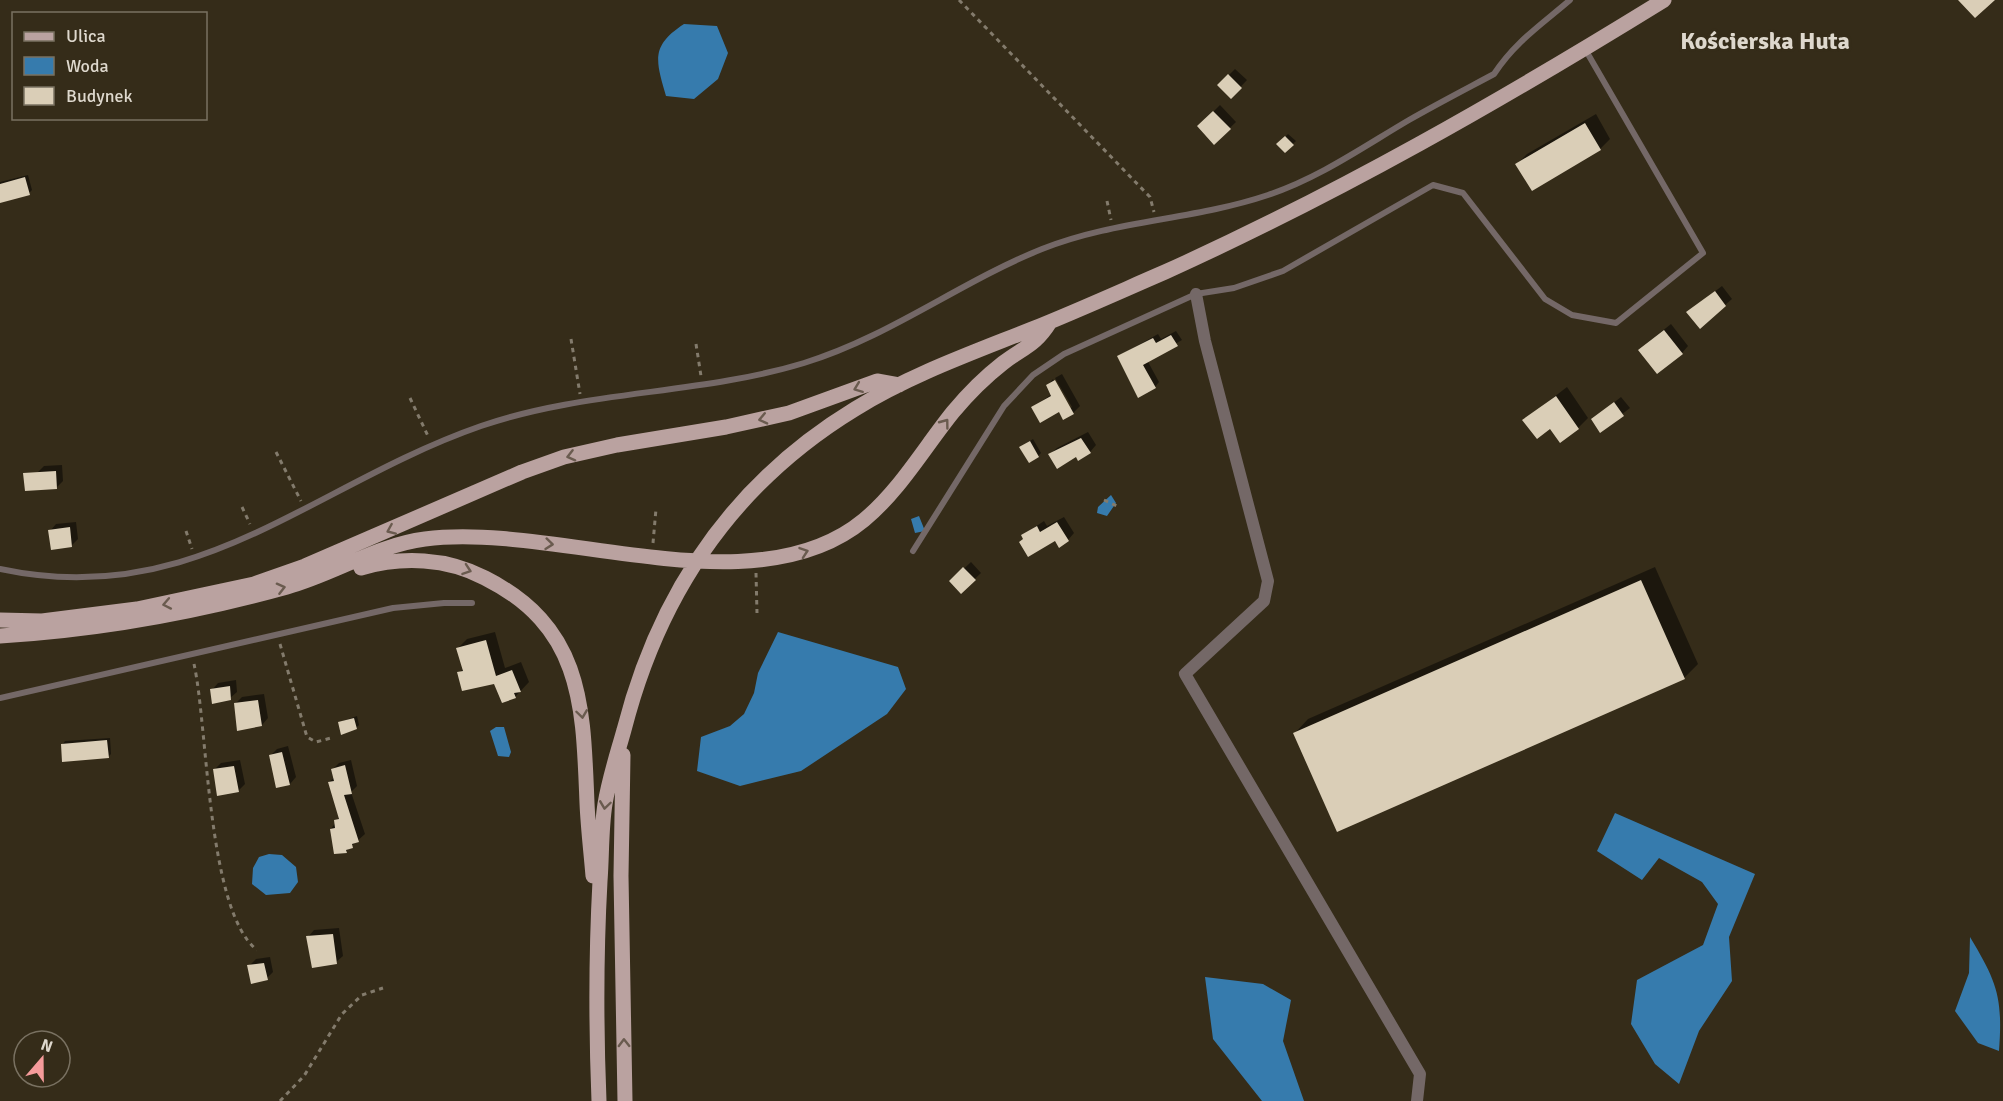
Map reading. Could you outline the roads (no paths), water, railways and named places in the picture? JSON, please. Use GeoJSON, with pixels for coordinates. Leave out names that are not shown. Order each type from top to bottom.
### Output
{"type":"FeatureCollection","features":[{"type":"Feature","properties":{"kind":"main road"},"geometry":{"type":"LineString","coordinates":[[597,933],[604,807],[624,728],[648,651],[676,592],[711,537],[739,504],[800,446],[854,410],[899,385],[1167,271],[1367,174],[1664,0]]}},
{"type":"Feature","properties":{"kind":"main road"},"geometry":{"type":"LineString","coordinates":[[0,636],[140,622],[193,611],[291,586],[401,543],[448,537],[478,537],[658,556],[751,562],[795,555],[828,543],[865,519],[895,488],[974,389],[1004,363],[1039,340],[1050,322]]}},
{"type":"Feature","properties":{"kind":"main road"},"geometry":{"type":"LineString","coordinates":[[0,620],[42,621],[137,609],[254,584],[305,566],[522,472],[564,457],[789,413],[878,381],[899,385]]}},
{"type":"Feature","properties":{"kind":"main road"},"geometry":{"type":"LineString","coordinates":[[348,564],[361,568],[407,560],[460,567],[500,585],[518,598],[543,622],[556,639],[575,677],[581,705],[597,933],[599,1101]]}},
{"type":"Feature","properties":{"kind":"main road"},"geometry":{"type":"LineString","coordinates":[[624,728],[621,876],[625,1101]]}},
{"type":"Feature","properties":{"kind":"street"},"geometry":{"type":"LineString","coordinates":[[1196,294],[1205,341],[1268,581],[1264,601],[1185,674],[1420,1074],[1417,1101]]}},
{"type":"Feature","properties":{"kind":"lane"},"geometry":{"type":"LineString","coordinates":[[0,569],[69,578],[150,571],[196,559],[255,534],[432,445],[482,426],[531,411],[765,373],[852,346],[889,330],[1008,263],[1056,244],[1113,228],[1238,204],[1271,194],[1324,171],[1494,74],[1507,55],[1529,31],[1570,0]]}},
{"type":"Feature","properties":{"kind":"lane"},"geometry":{"type":"LineString","coordinates":[[913,551],[1004,406],[1033,375],[1064,354],[1196,294],[1234,288],[1283,272],[1433,185],[1463,193],[1545,299],[1572,315],[1616,323],[1703,254],[1585,48]]}},
{"type":"Feature","properties":{"kind":"lane"},"geometry":{"type":"LineString","coordinates":[[0,698],[393,608],[472,603]]}},
{"type":"Feature","properties":{"kind":"water"},"geometry":{"type":"Polygon","coordinates":[[[684,24],[717,26],[728,53],[718,79],[694,99],[666,96],[658,64],[658,55],[665,40],[684,24]]]}},
{"type":"Feature","properties":{"kind":"water"},"geometry":{"type":"Polygon","coordinates":[[[1111,495],[1116,503],[1107,516],[1097,513],[1098,507],[1111,495]]]}},
{"type":"Feature","properties":{"kind":"water"},"geometry":{"type":"Polygon","coordinates":[[[919,516],[925,531],[915,533],[911,519],[919,516]]]}},
{"type":"Feature","properties":{"kind":"water"},"geometry":{"type":"Polygon","coordinates":[[[778,632],[898,667],[906,689],[887,714],[801,771],[740,786],[697,771],[701,737],[730,726],[744,714],[754,693],[758,673],[778,632]]]}},
{"type":"Feature","properties":{"kind":"water"},"geometry":{"type":"Polygon","coordinates":[[[496,727],[504,727],[511,752],[509,757],[498,756],[490,731],[496,727]]]}},
{"type":"Feature","properties":{"kind":"water"},"geometry":{"type":"Polygon","coordinates":[[[1615,813],[1755,874],[1729,937],[1732,981],[1699,1031],[1679,1084],[1655,1064],[1631,1024],[1637,980],[1703,945],[1718,904],[1702,882],[1659,858],[1642,880],[1597,851],[1615,813]]]}},
{"type":"Feature","properties":{"kind":"water"},"geometry":{"type":"Polygon","coordinates":[[[269,854],[282,855],[296,867],[298,882],[290,893],[266,895],[252,884],[253,868],[259,857],[269,854]]]}},
{"type":"Feature","properties":{"kind":"water"},"geometry":{"type":"Polygon","coordinates":[[[1970,937],[1986,966],[1996,991],[2000,1017],[1999,1051],[1978,1043],[1955,1011],[1969,973],[1970,937]]]}},
{"type":"Feature","properties":{"kind":"water"},"geometry":{"type":"Polygon","coordinates":[[[1205,977],[1263,984],[1291,1000],[1283,1041],[1304,1101],[1262,1101],[1213,1039],[1205,977]]]}},
{"type":"Feature","properties":{"kind":"district","name":"Kościerska Huta"},"geometry":{"type":"Point","coordinates":[1765,41]}}]}
